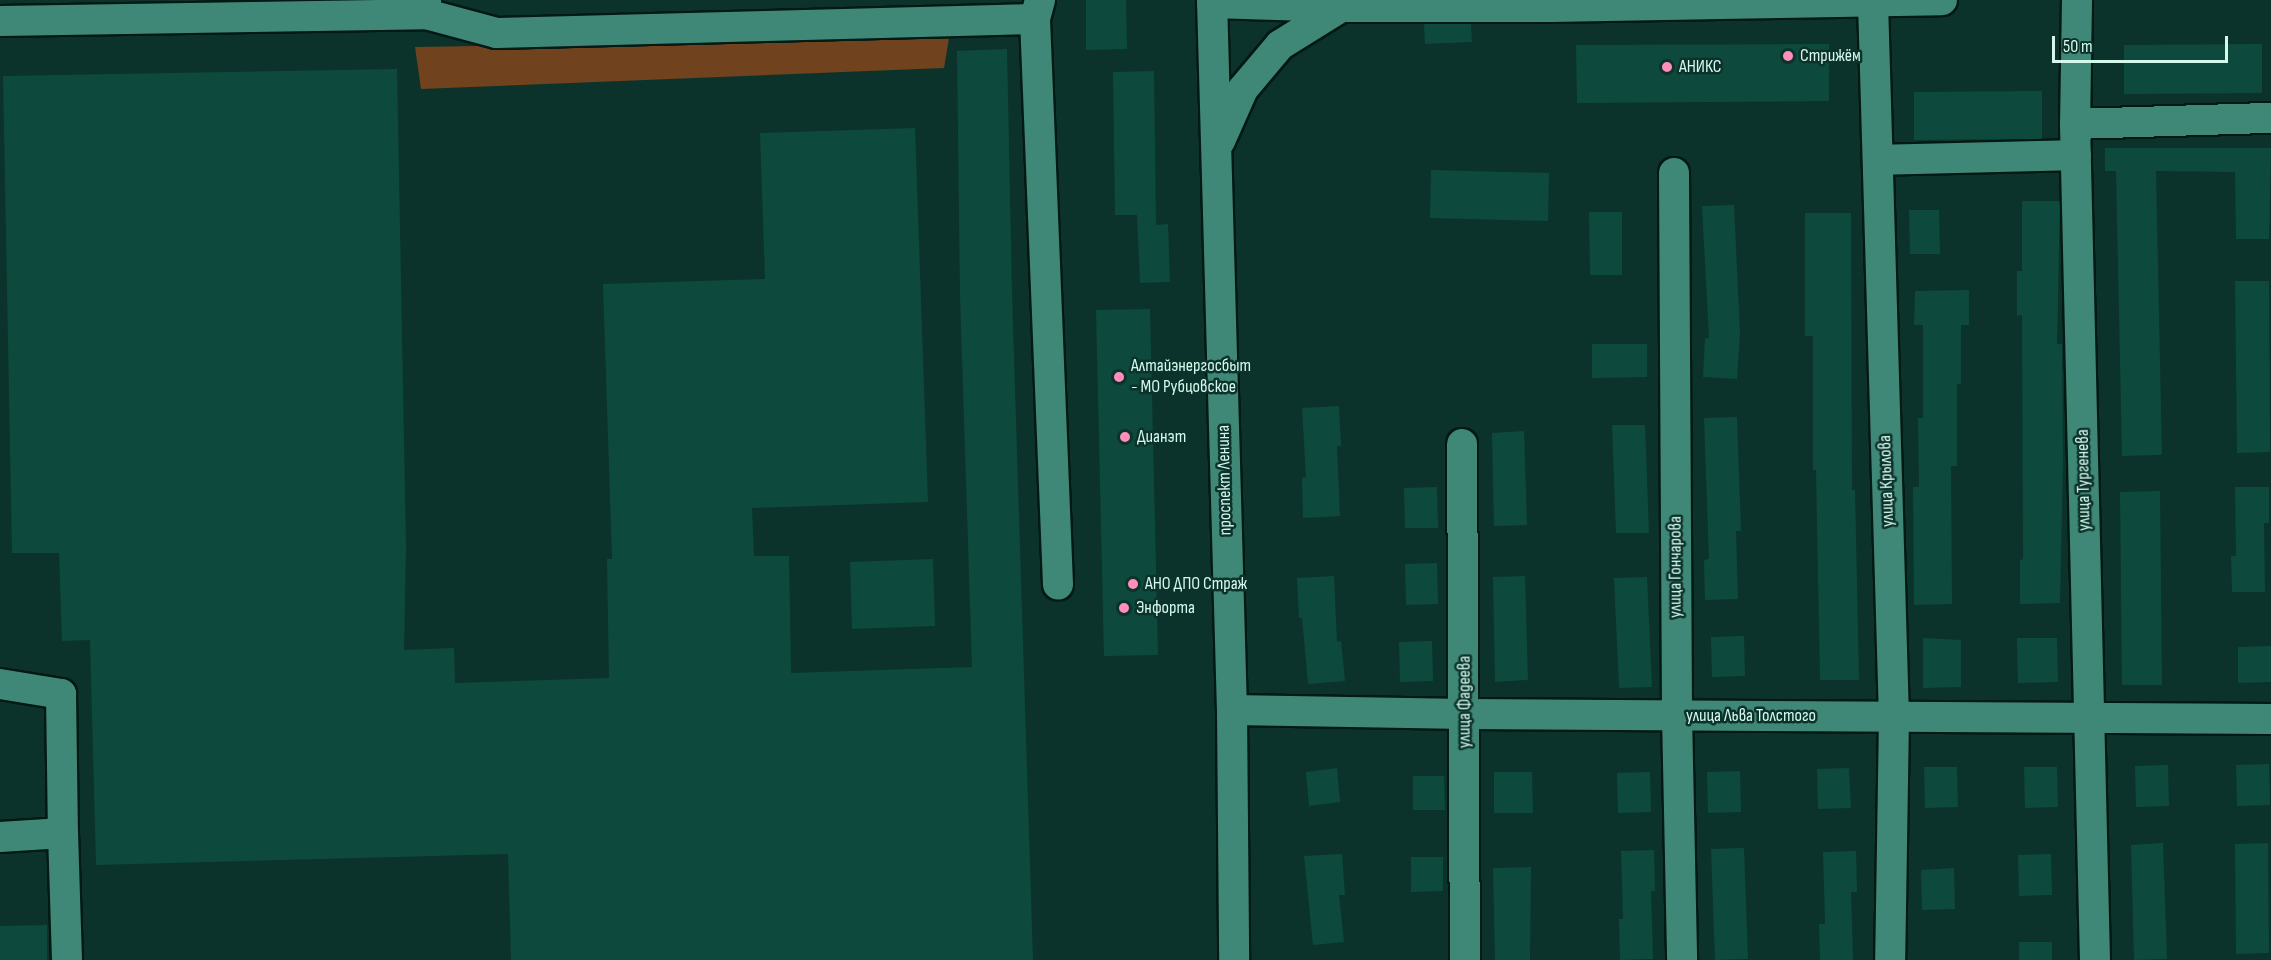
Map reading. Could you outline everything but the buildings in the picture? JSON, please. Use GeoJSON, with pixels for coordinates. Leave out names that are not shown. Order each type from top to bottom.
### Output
{"type":"FeatureCollection","features":[{"type":"Feature","properties":{"kind":"street"},"geometry":{"type":"LineString","coordinates":[[1212,1],[1334,4],[1942,0]]}},
{"type":"Feature","properties":{"kind":"street","name":"улица Тургенева"},"geometry":{"type":"LineString","coordinates":[[2078,0],[2075,124],[2095,960]]}},
{"type":"Feature","properties":{"kind":"street","name":"проспект Ленина"},"geometry":{"type":"LineString","coordinates":[[1212,1],[1232,710],[1234,960]]}},
{"type":"Feature","properties":{"kind":"street","name":"улица Крылова"},"geometry":{"type":"LineString","coordinates":[[1874,2],[1894,717],[1890,960]]}},
{"type":"Feature","properties":{"kind":"street"},"geometry":{"type":"LineString","coordinates":[[1217,149],[1243,89],[1280,45],[1334,4]]}},
{"type":"Feature","properties":{"kind":"street"},"geometry":{"type":"LineString","coordinates":[[0,21],[426,7],[497,33],[1038,10],[1058,585]]}},
{"type":"Feature","properties":{"kind":"street"},"geometry":{"type":"LineString","coordinates":[[2075,124],[2271,118]]}},
{"type":"Feature","properties":{"kind":"street"},"geometry":{"type":"LineString","coordinates":[[1878,160],[2076,155]]}},
{"type":"Feature","properties":{"kind":"street","name":"улица Гончарова"},"geometry":{"type":"LineString","coordinates":[[1674,173],[1677,715],[1682,960]]}},
{"type":"Feature","properties":{"kind":"street","name":"улица Фадеева"},"geometry":{"type":"LineString","coordinates":[[1462,444],[1466,714],[1466,960]]}},
{"type":"Feature","properties":{"kind":"street"},"geometry":{"type":"LineString","coordinates":[[0,684],[61,694],[67,960]]}},
{"type":"Feature","properties":{"kind":"street","name":"улица Льва Толстого"},"geometry":{"type":"LineString","coordinates":[[1232,710],[1466,714],[2271,719]]}},
{"type":"Feature","properties":{"kind":"street"},"geometry":{"type":"LineString","coordinates":[[0,837],[63,833]]}},
{"type":"Feature","properties":{"kind":"shaded area"},"geometry":{"type":"Polygon","coordinates":[[[949,38],[944,68],[421,89],[415,47],[949,38]]]}},
{"type":"Feature","properties":{"kind":"place","name":"Стрижём"},"geometry":{"type":"Point","coordinates":[1788,56]}},
{"type":"Feature","properties":{"kind":"place","name":"АНИКС"},"geometry":{"type":"Point","coordinates":[1667,67]}},
{"type":"Feature","properties":{"kind":"place","name":"Алтайэнергосбыт - МО Рубцовское"},"geometry":{"type":"Point","coordinates":[1119,377]}},
{"type":"Feature","properties":{"kind":"place","name":"Дианэт"},"geometry":{"type":"Point","coordinates":[1125,437]}},
{"type":"Feature","properties":{"kind":"place","name":"АНО ДПО Страж"},"geometry":{"type":"Point","coordinates":[1133,584]}},
{"type":"Feature","properties":{"kind":"place","name":"Энфорта"},"geometry":{"type":"Point","coordinates":[1124,608]}}]}
